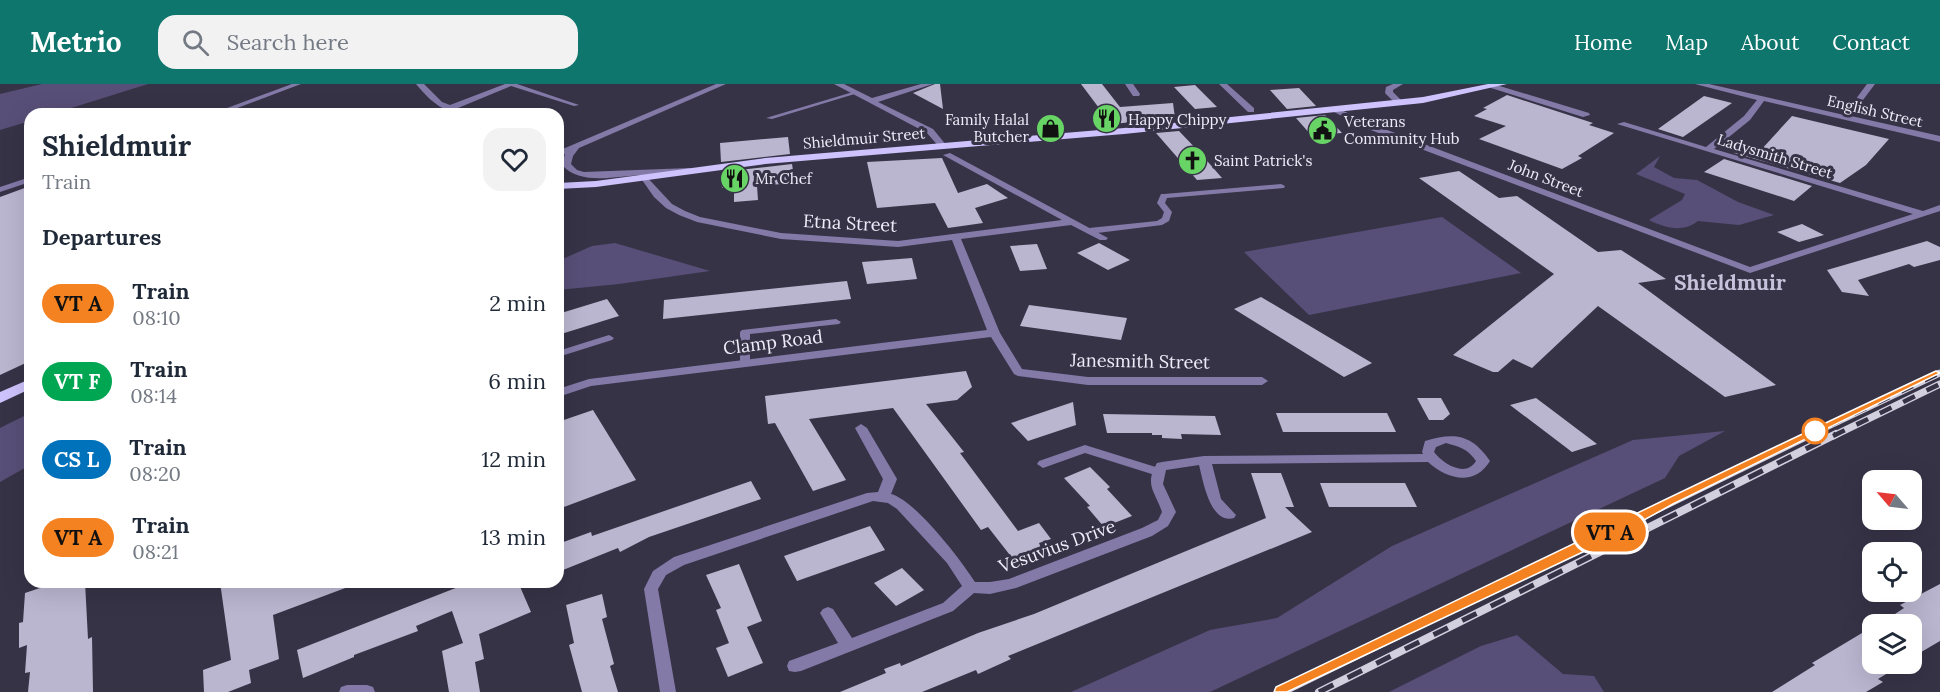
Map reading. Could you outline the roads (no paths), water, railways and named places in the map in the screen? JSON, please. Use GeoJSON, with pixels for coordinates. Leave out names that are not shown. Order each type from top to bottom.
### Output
{"type":"FeatureCollection","features":[{"type":"Feature","properties":{"kind":"main road","name":"Shieldmuir Street"},"geometry":{"type":"LineString","coordinates":[[564,194],[601,192],[691,169],[945,150],[1334,110],[1400,103],[1498,85]]}},
{"type":"Feature","properties":{"kind":"main road","name":"Shieldmuir Street"},"geometry":{"type":"LineString","coordinates":[[564,186],[647,181],[729,166]]}},
{"type":"Feature","properties":{"kind":"main road"},"geometry":{"type":"LineString","coordinates":[[0,398],[24,385]]}},
{"type":"Feature","properties":{"kind":"street"},"geometry":{"type":"LineString","coordinates":[[420,84],[439,104],[451,108],[513,84]]}},
{"type":"Feature","properties":{"kind":"street"},"geometry":{"type":"LineString","coordinates":[[564,151],[722,84]]}},
{"type":"Feature","properties":{"kind":"street"},"geometry":{"type":"LineString","coordinates":[[838,84],[930,131],[945,150],[1103,238]]}},
{"type":"Feature","properties":{"kind":"street"},"geometry":{"type":"LineString","coordinates":[[872,101],[929,84]]}},
{"type":"Feature","properties":{"kind":"street"},"geometry":{"type":"LineString","coordinates":[[1129,84],[1136,94]]}},
{"type":"Feature","properties":{"kind":"street"},"geometry":{"type":"LineString","coordinates":[[1223,84],[1251,110]]}},
{"type":"Feature","properties":{"kind":"street"},"geometry":{"type":"LineString","coordinates":[[1399,84],[1389,89],[1389,93],[1400,103]]}},
{"type":"Feature","properties":{"kind":"street","name":"English Street"},"geometry":{"type":"LineString","coordinates":[[1699,84],[1940,140]]}},
{"type":"Feature","properties":{"kind":"street"},"geometry":{"type":"LineString","coordinates":[[1846,118],[1871,84]]}},
{"type":"Feature","properties":{"kind":"street"},"geometry":{"type":"LineString","coordinates":[[1498,85],[1586,115]]}},
{"type":"Feature","properties":{"kind":"street"},"geometry":{"type":"LineString","coordinates":[[1707,150],[1747,118],[1762,99]]}},
{"type":"Feature","properties":{"kind":"street","name":"John Street"},"geometry":{"type":"LineString","coordinates":[[1334,110],[1371,127],[1750,270],[1922,214]]}},
{"type":"Feature","properties":{"kind":"street","name":"Ladysmith Street"},"geometry":{"type":"LineString","coordinates":[[1621,124],[1922,214]]}},
{"type":"Feature","properties":{"kind":"street"},"geometry":{"type":"LineString","coordinates":[[584,143],[569,155],[566,165],[574,172],[584,175],[691,169]]}},
{"type":"Feature","properties":{"kind":"street","name":"Etna Street"},"geometry":{"type":"LineString","coordinates":[[647,181],[669,206],[682,213],[697,219],[781,236],[897,244],[1071,222]]}},
{"type":"Feature","properties":{"kind":"street"},"geometry":{"type":"LineString","coordinates":[[1922,214],[1940,208]]}},
{"type":"Feature","properties":{"kind":"street"},"geometry":{"type":"LineString","coordinates":[[956,237],[994,333]]}},
{"type":"Feature","properties":{"kind":"street","name":"Clamp Road"},"geometry":{"type":"LineString","coordinates":[[564,391],[589,383],[994,333]]}},
{"type":"Feature","properties":{"kind":"street","name":"Janesmith Street"},"geometry":{"type":"LineString","coordinates":[[994,333],[1018,372],[1088,381],[1262,381]]}},
{"type":"Feature","properties":{"kind":"street"},"geometry":{"type":"LineString","coordinates":[[861,428],[890,479],[883,496]]}},
{"type":"Feature","properties":{"kind":"street"},"geometry":{"type":"LineString","coordinates":[[1158,472],[1162,466],[1204,460],[1430,458]]}},
{"type":"Feature","properties":{"kind":"street"},"geometry":{"type":"LineString","coordinates":[[1204,460],[1215,501],[1229,515]]}},
{"type":"Feature","properties":{"kind":"street","name":"Vesuvius Drive"},"geometry":{"type":"LineString","coordinates":[[971,587],[990,588],[1011,584],[1147,532],[1163,523],[1169,512],[1166,499],[1156,487],[1158,472]]}},
{"type":"Feature","properties":{"kind":"street"},"geometry":{"type":"LineString","coordinates":[[668,692],[651,589],[654,579],[679,561],[872,496],[883,496],[902,506],[952,559],[971,587],[948,607],[795,666]]}},
{"type":"Feature","properties":{"kind":"street"},"geometry":{"type":"LineString","coordinates":[[828,613],[848,645]]}},
{"type":"Feature","properties":{"kind":"street"},"geometry":{"type":"LineString","coordinates":[[347,692],[367,692]]}},
{"type":"Feature","properties":{"kind":"lane"},"geometry":{"type":"LineString","coordinates":[[231,108],[298,84]]}},
{"type":"Feature","properties":{"kind":"lane"},"geometry":{"type":"LineString","coordinates":[[513,84],[576,105]]}},
{"type":"Feature","properties":{"kind":"lane"},"geometry":{"type":"LineString","coordinates":[[770,118],[855,93]]}},
{"type":"Feature","properties":{"kind":"lane"},"geometry":{"type":"LineString","coordinates":[[0,190],[24,181]]}},
{"type":"Feature","properties":{"kind":"lane"},"geometry":{"type":"LineString","coordinates":[[1089,231],[1159,223],[1166,219],[1168,212],[1161,203],[1164,196],[1281,186]]}},
{"type":"Feature","properties":{"kind":"lane"},"geometry":{"type":"LineString","coordinates":[[745,364],[745,332],[836,322]]}},
{"type":"Feature","properties":{"kind":"lane"},"geometry":{"type":"LineString","coordinates":[[564,352],[609,338]]}},
{"type":"Feature","properties":{"kind":"lane"},"geometry":{"type":"LineString","coordinates":[[1043,464],[1085,449],[1158,472]]}},
{"type":"Feature","properties":{"kind":"railway"},"geometry":{"type":"LineString","coordinates":[[1807,436],[1940,373]]}},
{"type":"Feature","properties":{"kind":"railway"},"geometry":{"type":"LineString","coordinates":[[1833,436],[1940,384]]}},
{"type":"Feature","properties":{"kind":"railway"},"geometry":{"type":"LineString","coordinates":[[1282,692],[1811,434]]}},
{"type":"Feature","properties":{"kind":"railway"},"geometry":{"type":"LineString","coordinates":[[1319,692],[1836,434]]}},
{"type":"Feature","properties":{"kind":"train"},"geometry":{"type":"LineString","coordinates":[[1282,692],[1599,538],[1669,501],[1940,373]]}},
{"type":"Feature","properties":{"kind":"place","name":"Happy Chippy"},"geometry":{"type":"Point","coordinates":[1107,119]}},
{"type":"Feature","properties":{"kind":"place","name":"Family Halal Butcher"},"geometry":{"type":"Point","coordinates":[1050,128]}},
{"type":"Feature","properties":{"kind":"place","name":"Veterans Community Hub"},"geometry":{"type":"Point","coordinates":[1323,130]}},
{"type":"Feature","properties":{"kind":"place","name":"Saint Patrick's"},"geometry":{"type":"Point","coordinates":[1193,160]}},
{"type":"Feature","properties":{"kind":"place","name":"Mr Chef"},"geometry":{"type":"Point","coordinates":[734,178]}},
{"type":"Feature","properties":{"kind":"district","name":"Shieldmuir"},"geometry":{"type":"Point","coordinates":[1730,282]}}]}
